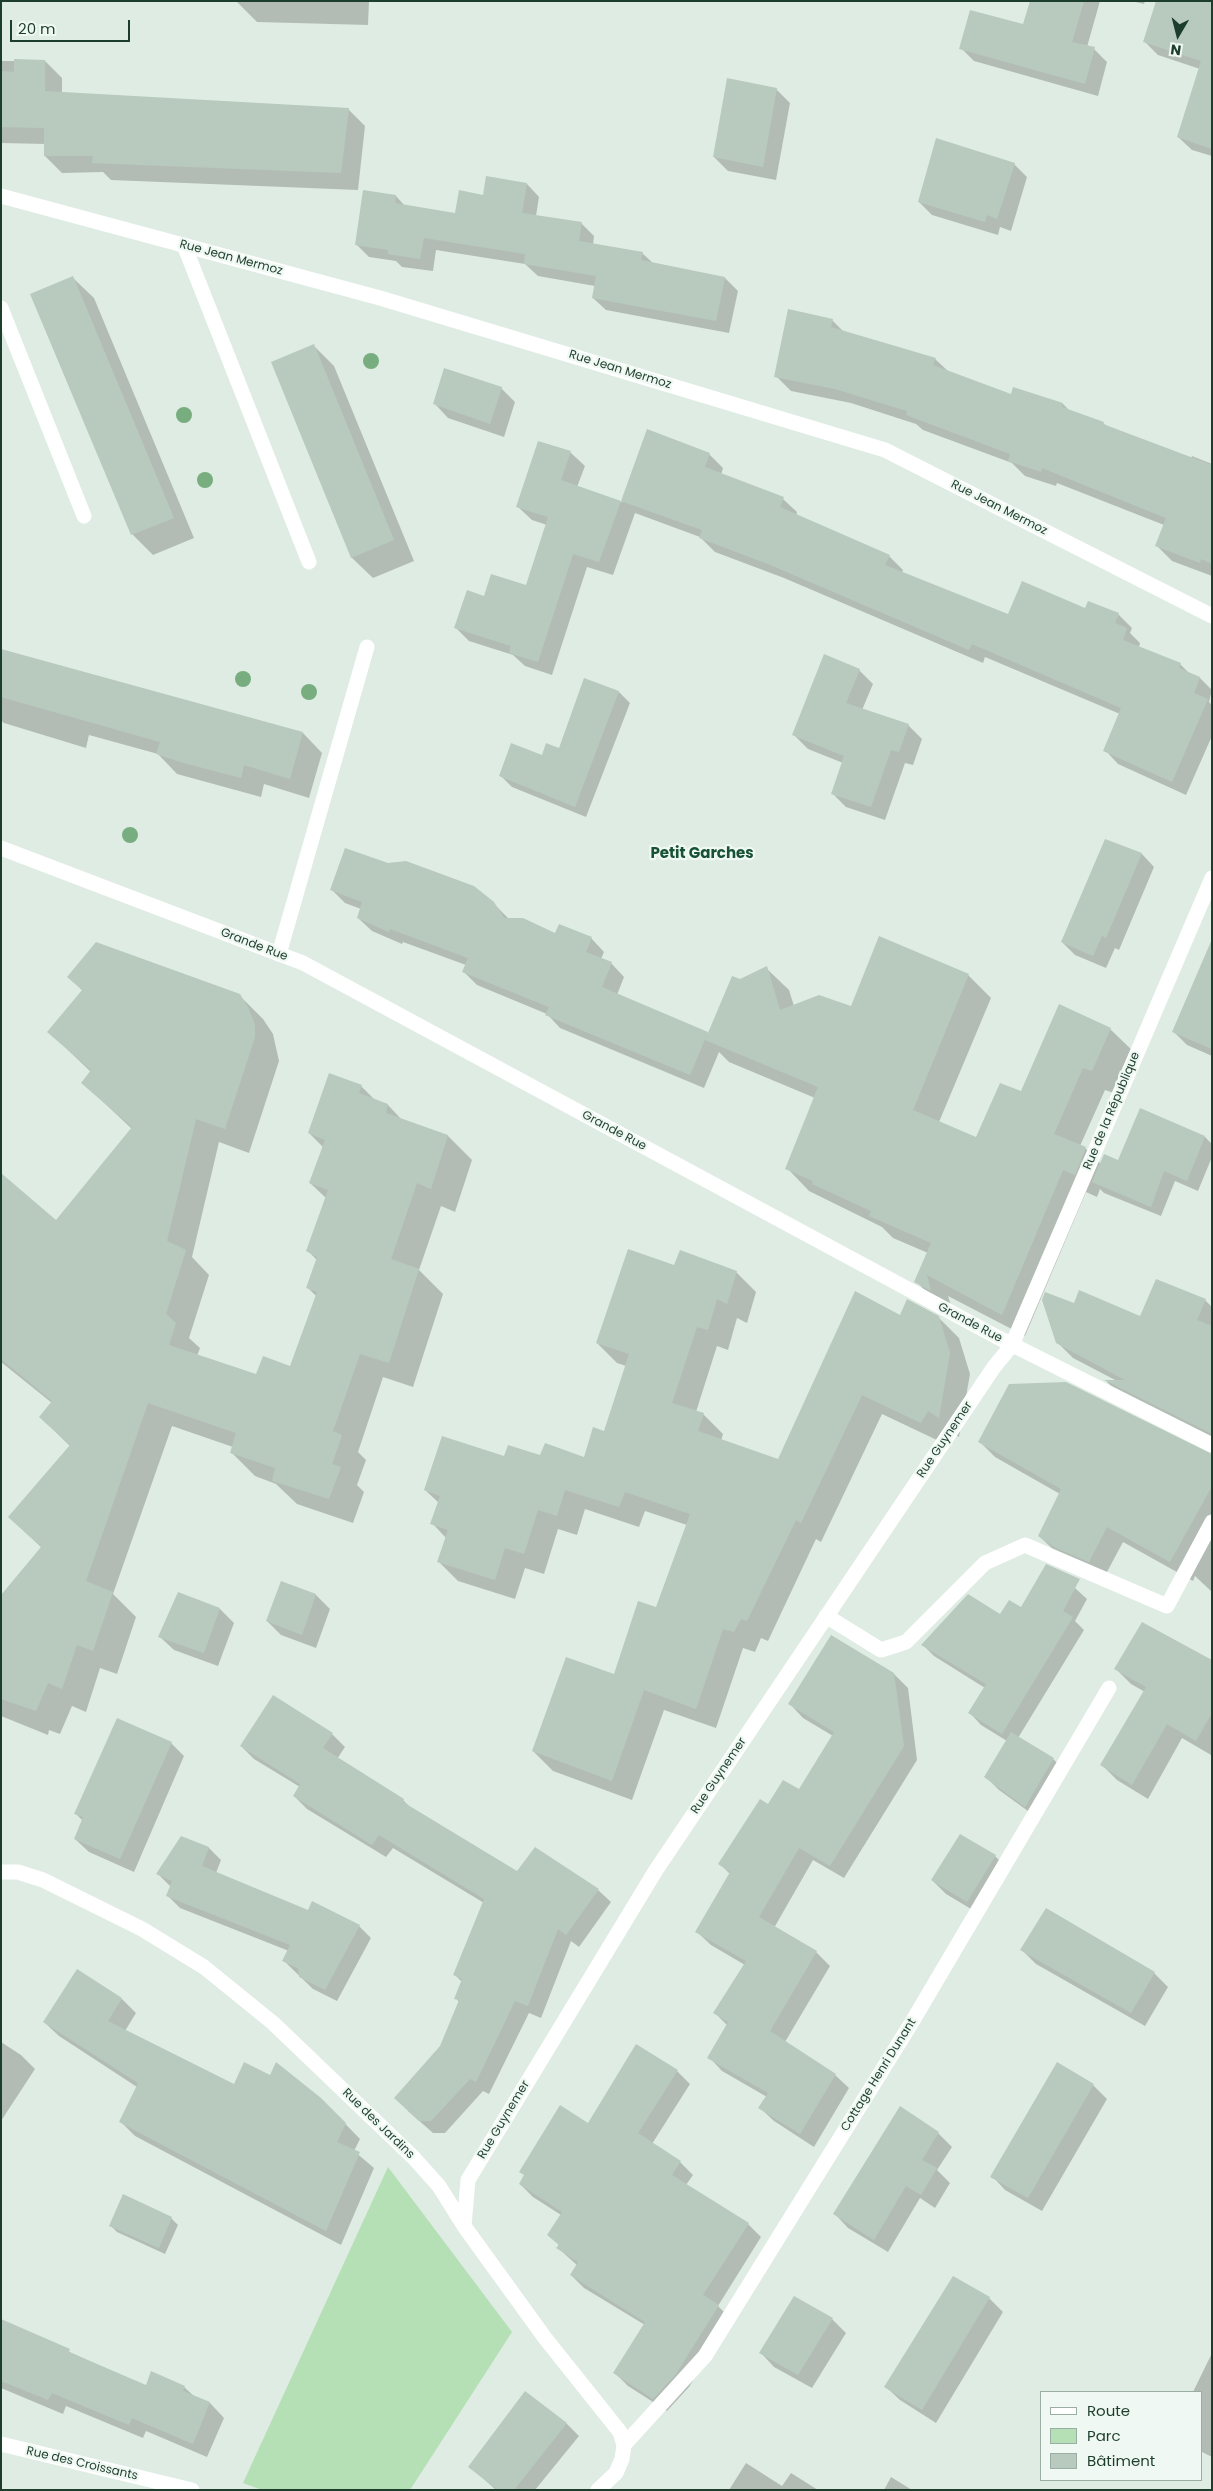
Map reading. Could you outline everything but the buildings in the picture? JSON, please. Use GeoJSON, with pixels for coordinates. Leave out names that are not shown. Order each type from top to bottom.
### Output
{"type":"FeatureCollection","features":[{"type":"Feature","properties":{"kind":"street","name":"Rue Jean Mermoz"},"geometry":{"type":"LineString","coordinates":[[1,196],[380,298],[884,450],[1212,616]]}},
{"type":"Feature","properties":{"kind":"street"},"geometry":{"type":"LineString","coordinates":[[184,245],[308,562]]}},
{"type":"Feature","properties":{"kind":"street"},"geometry":{"type":"LineString","coordinates":[[1,308],[84,516]]}},
{"type":"Feature","properties":{"kind":"street"},"geometry":{"type":"LineString","coordinates":[[279,954],[367,647]]}},
{"type":"Feature","properties":{"kind":"street","name":"Grande Rue"},"geometry":{"type":"LineString","coordinates":[[1,848],[303,963],[1012,1345],[1212,1446]]}},
{"type":"Feature","properties":{"kind":"street","name":"Rue de la République"},"geometry":{"type":"LineString","coordinates":[[1012,1345],[1212,878]]}},
{"type":"Feature","properties":{"kind":"street","name":"Rue Guynemer"},"geometry":{"type":"LineString","coordinates":[[464,2226],[468,2180],[656,1870],[826,1616],[1012,1345]]}},
{"type":"Feature","properties":{"kind":"street"},"geometry":{"type":"LineString","coordinates":[[826,1616],[881,1650],[906,1642],[985,1563],[1025,1545],[1167,1606],[1212,1522]]}},
{"type":"Feature","properties":{"kind":"street","name":"Cottage Henri Dunant"},"geometry":{"type":"LineString","coordinates":[[624,2445],[706,2356],[912,2022],[1109,1688]]}},
{"type":"Feature","properties":{"kind":"street","name":"Rue des Jardins"},"geometry":{"type":"LineString","coordinates":[[1,1872],[18,1872],[43,1880],[142,1929],[204,1967],[272,2023],[413,2157],[439,2186],[464,2226],[545,2338],[620,2432],[624,2445]]}},
{"type":"Feature","properties":{"kind":"street","name":"Rue des Croissants"},"geometry":{"type":"LineString","coordinates":[[1,2444],[192,2490]]}},
{"type":"Feature","properties":{"kind":"street"},"geometry":{"type":"LineString","coordinates":[[598,2490],[616,2473],[622,2459],[624,2445]]}},
{"type":"Feature","properties":{"kind":"green space"},"geometry":{"type":"Polygon","coordinates":[[[388,2167],[512,2332],[410,2490],[262,2490],[243,2483],[388,2167]]]}},
{"type":"Feature","properties":{"kind":"district","name":"Petit Garches"},"geometry":{"type":"Point","coordinates":[702,854]}}]}
